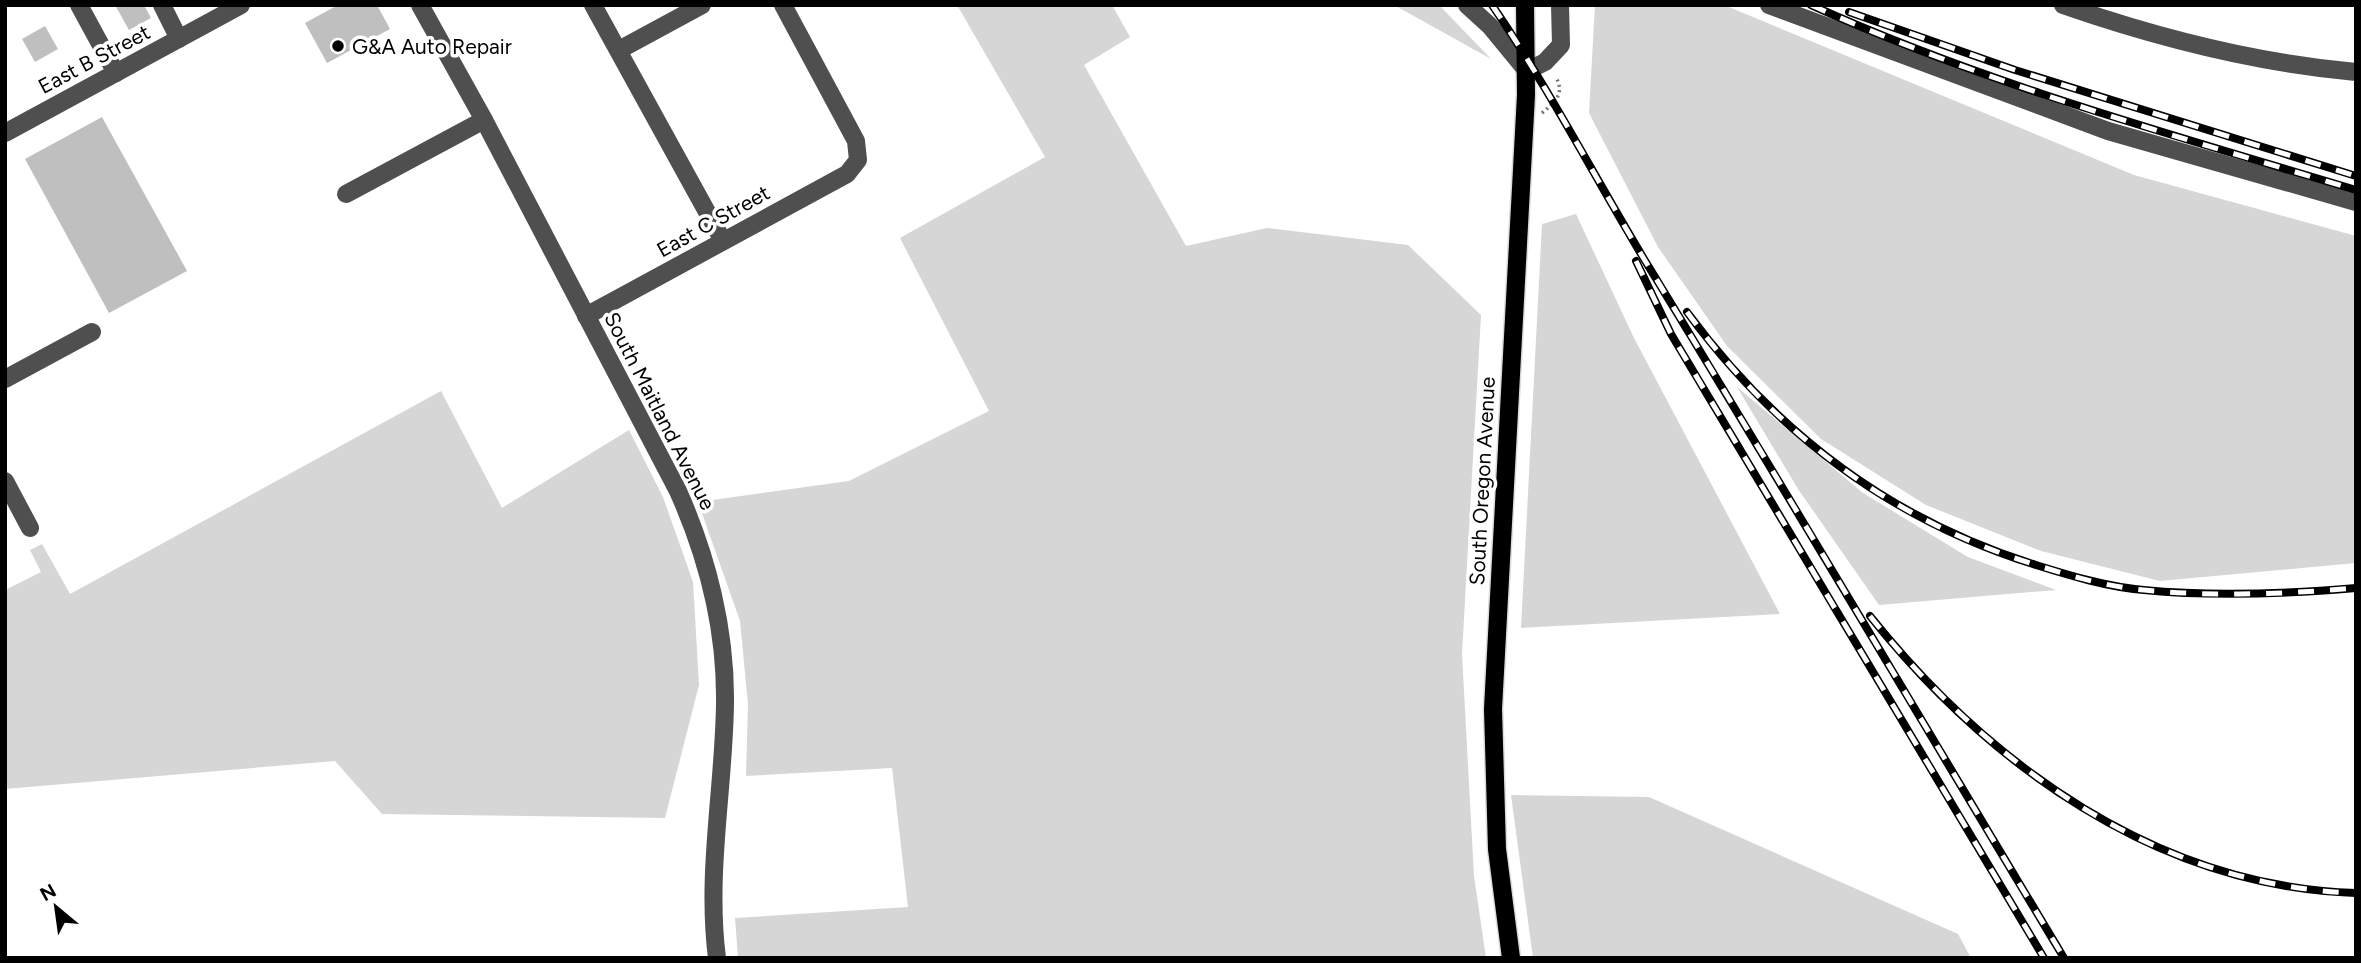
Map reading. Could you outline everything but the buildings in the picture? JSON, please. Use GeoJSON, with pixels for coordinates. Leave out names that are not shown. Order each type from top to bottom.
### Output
{"type":"FeatureCollection","features":[{"type":"Feature","properties":{"kind":"main road","name":"South Oregon Avenue"},"geometry":{"type":"LineString","coordinates":[[1511,958],[1495,816],[1493,696],[1527,71],[1525,5]]}},
{"type":"Feature","properties":{"kind":"street"},"geometry":{"type":"LineString","coordinates":[[79,5],[116,73]]}},
{"type":"Feature","properties":{"kind":"street"},"geometry":{"type":"LineString","coordinates":[[162,5],[180,39]]}},
{"type":"Feature","properties":{"kind":"street","name":"East B Street"},"geometry":{"type":"LineString","coordinates":[[5,133],[241,5]]}},
{"type":"Feature","properties":{"kind":"street","name":"South Maitland Avenue"},"geometry":{"type":"LineString","coordinates":[[420,5],[484,120],[678,491],[700,547],[712,592],[721,645],[725,701],[713,862],[718,958]]}},
{"type":"Feature","properties":{"kind":"street"},"geometry":{"type":"LineString","coordinates":[[593,5],[723,242]]}},
{"type":"Feature","properties":{"kind":"street"},"geometry":{"type":"LineString","coordinates":[[618,50],[702,5]]}},
{"type":"Feature","properties":{"kind":"street","name":"East C Street"},"geometry":{"type":"LineString","coordinates":[[586,316],[847,174],[858,160],[856,141],[783,5]]}},
{"type":"Feature","properties":{"kind":"street"},"geometry":{"type":"LineString","coordinates":[[1467,5],[1490,26],[1527,71],[1556,54],[1560,46],[1560,5]]}},
{"type":"Feature","properties":{"kind":"street"},"geometry":{"type":"LineString","coordinates":[[1769,5],[2108,131],[2356,202]]}},
{"type":"Feature","properties":{"kind":"street"},"geometry":{"type":"LineString","coordinates":[[2063,5],[2150,35],[2222,51],[2356,72]]}},
{"type":"Feature","properties":{"kind":"street"},"geometry":{"type":"LineString","coordinates":[[346,194],[484,120]]}},
{"type":"Feature","properties":{"kind":"street"},"geometry":{"type":"LineString","coordinates":[[5,379],[92,332]]}},
{"type":"Feature","properties":{"kind":"street"},"geometry":{"type":"LineString","coordinates":[[5,481],[30,528]]}},
{"type":"Feature","properties":{"kind":"shaded area"},"geometry":{"type":"Polygon","coordinates":[[[957,5],[1112,5],[1130,37],[1084,65],[1186,246],[1267,228],[1408,245],[1481,315],[1462,654],[1474,876],[1486,958],[738,958],[735,918],[908,907],[892,768],[746,776],[748,704],[740,621],[698,502],[849,481],[989,411],[900,238],[1045,157],[957,5]]]}},
{"type":"Feature","properties":{"kind":"shaded area"},"geometry":{"type":"Polygon","coordinates":[[[1394,5],[1439,5],[1491,59],[1394,5]]]}},
{"type":"Feature","properties":{"kind":"shaded area"},"geometry":{"type":"Polygon","coordinates":[[[1595,5],[1724,5],[2134,175],[2356,236],[2356,563],[2160,581],[2041,551],[1926,505],[1821,439],[1727,346],[1658,247],[1589,113],[1595,5]]]}},
{"type":"Feature","properties":{"kind":"shaded area"},"geometry":{"type":"Polygon","coordinates":[[[1576,214],[1634,338],[1780,614],[1521,628],[1542,224],[1576,214]]]}},
{"type":"Feature","properties":{"kind":"shaded area"},"geometry":{"type":"Polygon","coordinates":[[[1737,387],[1863,493],[1968,557],[2056,590],[1879,605],[1798,489],[1737,387]]]}},
{"type":"Feature","properties":{"kind":"shaded area"},"geometry":{"type":"Polygon","coordinates":[[[441,391],[502,508],[629,430],[663,497],[693,582],[699,685],[665,818],[382,814],[335,761],[5,789],[5,590],[41,572],[30,550],[42,544],[70,594],[441,391]]]}},
{"type":"Feature","properties":{"kind":"shaded area"},"geometry":{"type":"Polygon","coordinates":[[[1511,795],[1649,797],[1958,934],[1971,958],[1533,958],[1511,795]]]}},
{"type":"Feature","properties":{"kind":"railway"},"geometry":{"type":"LineString","coordinates":[[1492,5],[1551,99],[1644,259],[2064,958]]}},
{"type":"Feature","properties":{"kind":"railway"},"geometry":{"type":"LineString","coordinates":[[1811,5],[1944,60],[2012,84],[2356,190]]}},
{"type":"Feature","properties":{"kind":"railway"},"geometry":{"type":"LineString","coordinates":[[1849,12],[2015,70],[2356,176]]}},
{"type":"Feature","properties":{"kind":"railway"},"geometry":{"type":"LineString","coordinates":[[1636,261],[1671,334],[2044,958]]}},
{"type":"Feature","properties":{"kind":"railway"},"geometry":{"type":"LineString","coordinates":[[1687,312],[1759,397],[1799,434],[1886,497],[1933,524],[1983,546],[2063,573],[2130,589],[2224,594],[2356,588]]}},
{"type":"Feature","properties":{"kind":"railway"},"geometry":{"type":"LineString","coordinates":[[1870,616],[1917,670],[1968,721],[2024,768],[2083,808],[2147,842],[2213,868],[2283,885],[2356,893]]}},
{"type":"Feature","properties":{"kind":"place","name":"G&A Auto Repair"},"geometry":{"type":"Point","coordinates":[338,46]}}]}
